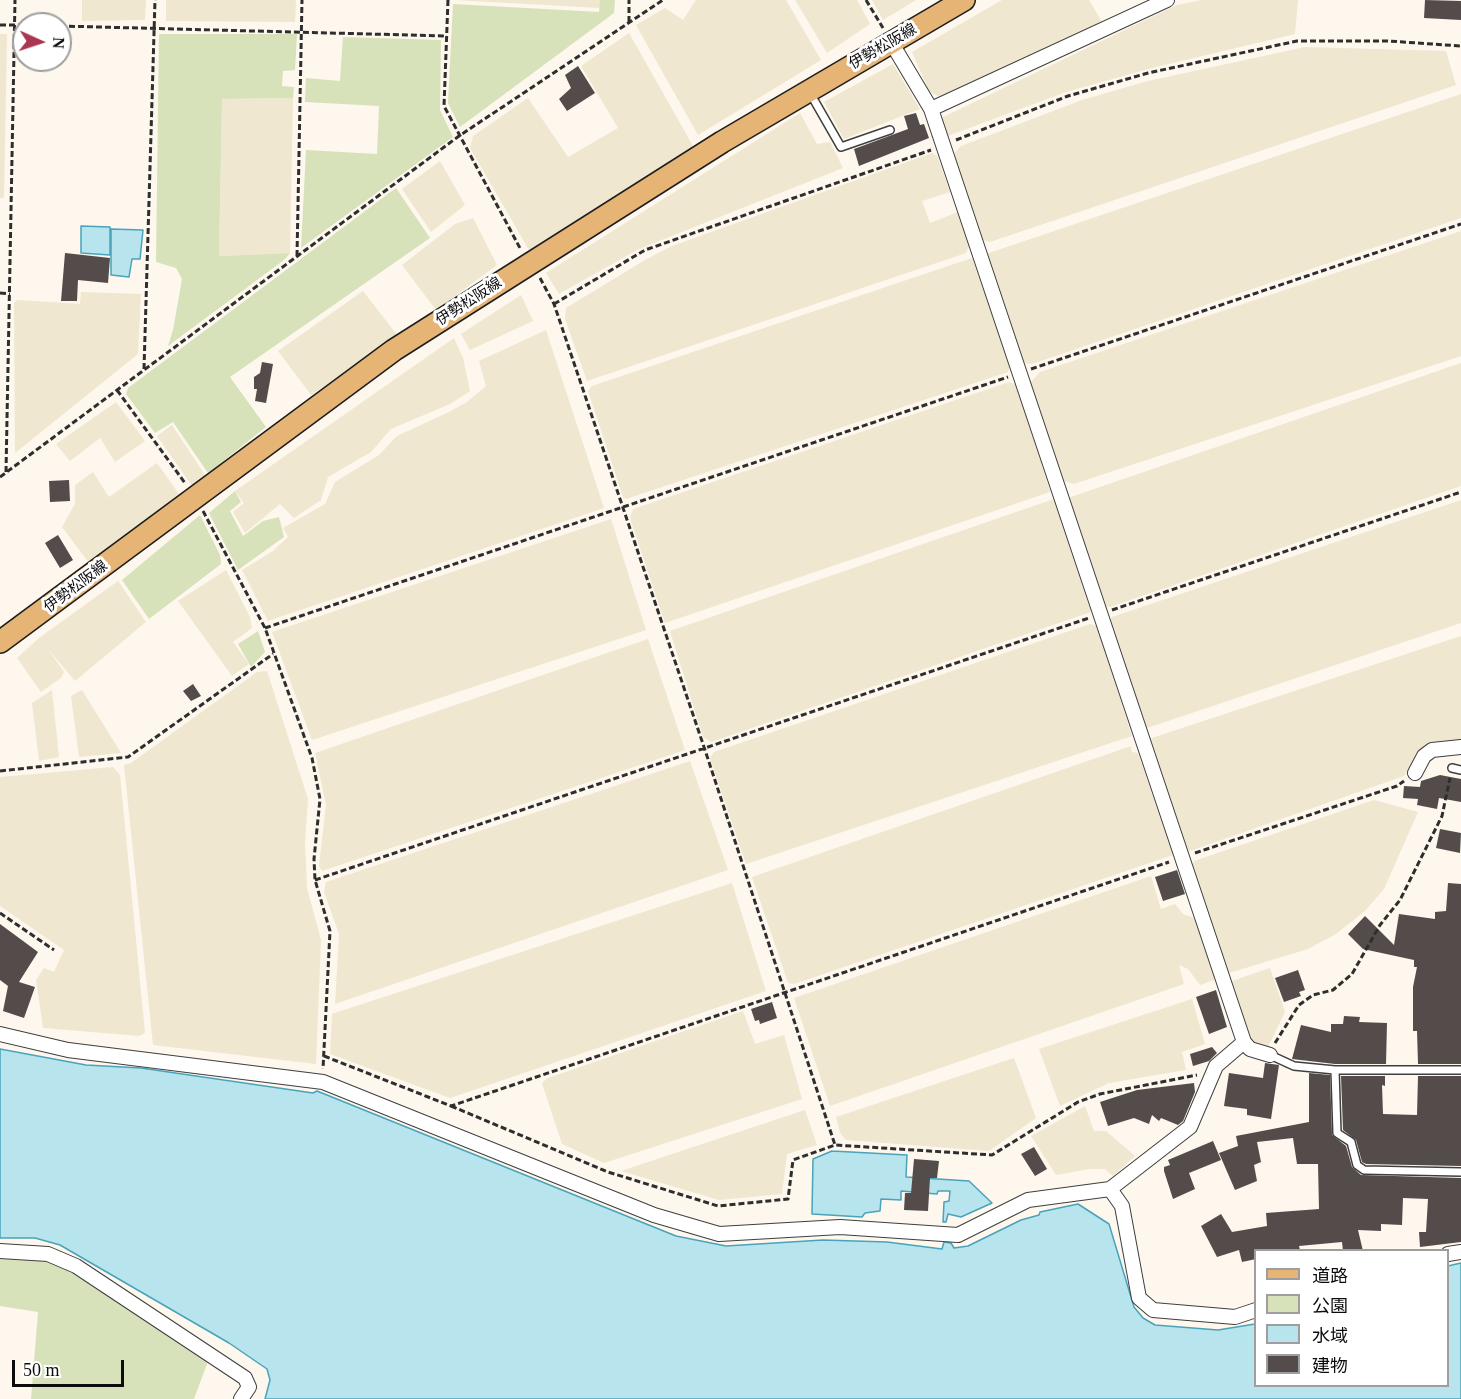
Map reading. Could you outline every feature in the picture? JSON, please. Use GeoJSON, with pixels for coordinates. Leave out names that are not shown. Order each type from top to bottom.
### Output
{"type":"FeatureCollection","features":[{"type":"Feature","properties":{"kind":"main road","name":"伊勢松阪線"},"geometry":{"type":"LineString","coordinates":[[0,642],[394,350],[808,90],[964,0]]}},
{"type":"Feature","properties":{"kind":"street"},"geometry":{"type":"LineString","coordinates":[[931,109],[1167,0]]}},
{"type":"Feature","properties":{"kind":"street"},"geometry":{"type":"LineString","coordinates":[[891,42],[931,109],[1098,615],[1244,1042],[1250,1049],[1269,1055]]}},
{"type":"Feature","properties":{"kind":"street"},"geometry":{"type":"LineString","coordinates":[[1415,773],[1424,756],[1432,750],[1461,747]]}},
{"type":"Feature","properties":{"kind":"street"},"geometry":{"type":"LineString","coordinates":[[0,1034],[68,1050],[323,1082],[654,1215],[719,1234],[840,1227],[958,1235],[1028,1200],[1110,1189],[1190,1127],[1216,1066],[1244,1042]]}},
{"type":"Feature","properties":{"kind":"street"},"geometry":{"type":"LineString","coordinates":[[1110,1189],[1122,1206],[1139,1298],[1153,1310],[1234,1317],[1254,1311]]}},
{"type":"Feature","properties":{"kind":"street"},"geometry":{"type":"LineString","coordinates":[[0,1251],[48,1254],[76,1266],[245,1377],[249,1387],[241,1399]]}},
{"type":"Feature","properties":{"kind":"lane"},"geometry":{"type":"LineString","coordinates":[[808,90],[841,147],[890,129]]}},
{"type":"Feature","properties":{"kind":"lane"},"geometry":{"type":"LineString","coordinates":[[1452,768],[1461,770]]}},
{"type":"Feature","properties":{"kind":"lane"},"geometry":{"type":"LineString","coordinates":[[1269,1055],[1294,1066],[1335,1070],[1461,1070]]}},
{"type":"Feature","properties":{"kind":"lane"},"geometry":{"type":"LineString","coordinates":[[1335,1070],[1337,1133],[1352,1142],[1358,1165],[1364,1170],[1461,1172]]}},
{"type":"Feature","properties":{"kind":"path"},"geometry":{"type":"LineString","coordinates":[[144,369],[154,0]]}},
{"type":"Feature","properties":{"kind":"path"},"geometry":{"type":"LineString","coordinates":[[297,257],[302,0]]}},
{"type":"Feature","properties":{"kind":"path"},"geometry":{"type":"LineString","coordinates":[[448,0],[444,106],[522,252],[531,262],[554,304],[705,750],[835,1145]]}},
{"type":"Feature","properties":{"kind":"path"},"geometry":{"type":"LineString","coordinates":[[628,23],[629,0]]}},
{"type":"Feature","properties":{"kind":"path"},"geometry":{"type":"LineString","coordinates":[[0,477],[459,136],[663,0]]}},
{"type":"Feature","properties":{"kind":"path"},"geometry":{"type":"LineString","coordinates":[[866,0],[891,42]]}},
{"type":"Feature","properties":{"kind":"path"},"geometry":{"type":"LineString","coordinates":[[72,26],[447,36]]}},
{"type":"Feature","properties":{"kind":"path"},"geometry":{"type":"LineString","coordinates":[[554,304],[645,250],[943,145],[1089,89],[1148,73],[1297,41],[1388,41],[1461,46]]}},
{"type":"Feature","properties":{"kind":"path"},"geometry":{"type":"LineString","coordinates":[[6,472],[13,72]]}},
{"type":"Feature","properties":{"kind":"path"},"geometry":{"type":"LineString","coordinates":[[1213,1071],[1100,1094],[1078,1102],[992,1155],[835,1145],[793,1160],[788,1199],[718,1206],[609,1172],[324,1056],[330,931],[315,880],[314,860],[320,799],[312,758],[265,628],[1461,224]]}},
{"type":"Feature","properties":{"kind":"path"},"geometry":{"type":"LineString","coordinates":[[0,293],[10,294]]}},
{"type":"Feature","properties":{"kind":"path"},"geometry":{"type":"LineString","coordinates":[[315,880],[705,750],[1461,492]]}},
{"type":"Feature","properties":{"kind":"path"},"geometry":{"type":"LineString","coordinates":[[0,771],[128,757],[273,654]]}},
{"type":"Feature","properties":{"kind":"path"},"geometry":{"type":"LineString","coordinates":[[1269,1055],[1286,1022],[1299,1005],[1313,995],[1333,990],[1352,974],[1380,925],[1400,900],[1442,816],[1452,768]]}},
{"type":"Feature","properties":{"kind":"path"},"geometry":{"type":"LineString","coordinates":[[451,1106],[1397,786],[1415,773]]}},
{"type":"Feature","properties":{"kind":"path"},"geometry":{"type":"LineString","coordinates":[[0,912],[54,950]]}},
{"type":"Feature","properties":{"kind":"shaded area"},"geometry":{"type":"Polygon","coordinates":[[[82,0],[146,0],[145,20],[82,21],[82,0]]]}},
{"type":"Feature","properties":{"kind":"shaded area"},"geometry":{"type":"Polygon","coordinates":[[[166,0],[296,0],[295,22],[166,21],[166,0]]]}},
{"type":"Feature","properties":{"kind":"shaded area"},"geometry":{"type":"Polygon","coordinates":[[[453,0],[600,0],[600,8],[453,0]]]}},
{"type":"Feature","properties":{"kind":"shaded area"},"geometry":{"type":"Polygon","coordinates":[[[696,0],[786,0],[821,60],[698,135],[636,25],[665,8],[683,20],[696,0]]]}},
{"type":"Feature","properties":{"kind":"shaded area"},"geometry":{"type":"Polygon","coordinates":[[[795,0],[857,0],[870,24],[827,53],[795,0]]]}},
{"type":"Feature","properties":{"kind":"shaded area"},"geometry":{"type":"Polygon","coordinates":[[[872,0],[916,0],[883,20],[872,0]]]}},
{"type":"Feature","properties":{"kind":"shaded area"},"geometry":{"type":"Polygon","coordinates":[[[1002,0],[1089,0],[1102,22],[943,99],[929,91],[912,52],[1002,0]]]}},
{"type":"Feature","properties":{"kind":"shaded area"},"geometry":{"type":"Polygon","coordinates":[[[1202,0],[1298,0],[1295,34],[1152,68],[1066,92],[948,136],[941,118],[1177,5],[1202,0]]]}},
{"type":"Feature","properties":{"kind":"shaded area"},"geometry":{"type":"Polygon","coordinates":[[[629,33],[693,146],[529,250],[470,148],[473,136],[528,98],[568,157],[618,128],[581,66],[629,33]]]}},
{"type":"Feature","properties":{"kind":"shaded area"},"geometry":{"type":"Polygon","coordinates":[[[0,34],[7,34],[4,198],[0,198],[0,34]]]}},
{"type":"Feature","properties":{"kind":"shaded area"},"geometry":{"type":"Polygon","coordinates":[[[1305,47],[1446,51],[1456,85],[990,242],[982,240],[954,154],[961,146],[1082,100],[1148,81],[1305,47]]]}},
{"type":"Feature","properties":{"kind":"shaded area"},"geometry":{"type":"Polygon","coordinates":[[[893,64],[920,109],[844,139],[824,102],[893,64]]]}},
{"type":"Feature","properties":{"kind":"shaded area"},"geometry":{"type":"Polygon","coordinates":[[[1461,94],[1461,218],[1032,364],[1022,363],[986,254],[1461,94]]]}},
{"type":"Feature","properties":{"kind":"shaded area"},"geometry":{"type":"Polygon","coordinates":[[[293,98],[290,253],[219,256],[222,99],[293,98]]]}},
{"type":"Feature","properties":{"kind":"shaded area"},"geometry":{"type":"Polygon","coordinates":[[[800,113],[817,144],[830,142],[843,168],[639,249],[559,294],[546,273],[800,113]]]}},
{"type":"Feature","properties":{"kind":"shaded area"},"geometry":{"type":"Polygon","coordinates":[[[932,153],[937,156],[950,192],[922,201],[930,223],[958,212],[969,246],[966,253],[587,381],[565,319],[566,308],[672,246],[932,153]]]}},
{"type":"Feature","properties":{"kind":"shaded area"},"geometry":{"type":"Polygon","coordinates":[[[440,161],[465,205],[431,232],[402,189],[440,161]]]}},
{"type":"Feature","properties":{"kind":"shaded area"},"geometry":{"type":"Polygon","coordinates":[[[473,218],[497,265],[436,310],[402,265],[455,224],[473,218]]]}},
{"type":"Feature","properties":{"kind":"shaded area"},"geometry":{"type":"Polygon","coordinates":[[[1461,231],[1461,356],[1074,484],[1061,480],[1030,383],[1040,372],[1461,231]]]}},
{"type":"Feature","properties":{"kind":"shaded area"},"geometry":{"type":"Polygon","coordinates":[[[972,258],[1010,363],[1008,372],[626,499],[623,497],[588,391],[592,386],[972,258]]]}},
{"type":"Feature","properties":{"kind":"shaded area"},"geometry":{"type":"Polygon","coordinates":[[[363,291],[398,336],[311,395],[278,351],[363,291]]]}},
{"type":"Feature","properties":{"kind":"shaded area"},"geometry":{"type":"Polygon","coordinates":[[[81,292],[141,294],[138,354],[15,453],[14,303],[17,300],[80,304],[81,292]]]}},
{"type":"Feature","properties":{"kind":"shaded area"},"geometry":{"type":"Polygon","coordinates":[[[521,295],[533,321],[470,350],[461,334],[521,295]]]}},
{"type":"Feature","properties":{"kind":"shaded area"},"geometry":{"type":"Polygon","coordinates":[[[546,330],[604,508],[268,621],[242,570],[273,551],[288,537],[283,528],[325,504],[335,482],[379,455],[397,436],[467,402],[486,386],[479,361],[546,330]]]}},
{"type":"Feature","properties":{"kind":"shaded area"},"geometry":{"type":"Polygon","coordinates":[[[454,338],[463,358],[470,391],[450,404],[391,429],[371,452],[328,477],[321,500],[294,518],[280,504],[245,533],[233,512],[244,503],[235,491],[454,338]]]}},
{"type":"Feature","properties":{"kind":"shaded area"},"geometry":{"type":"Polygon","coordinates":[[[1461,363],[1461,486],[1110,607],[1101,605],[1068,498],[1461,363]]]}},
{"type":"Feature","properties":{"kind":"shaded area"},"geometry":{"type":"Polygon","coordinates":[[[1009,382],[1017,385],[1050,492],[665,623],[630,518],[633,509],[1009,382]]]}},
{"type":"Feature","properties":{"kind":"shaded area"},"geometry":{"type":"Polygon","coordinates":[[[116,402],[145,441],[115,462],[100,438],[70,461],[56,444],[116,402]]]}},
{"type":"Feature","properties":{"kind":"shaded area"},"geometry":{"type":"Polygon","coordinates":[[[172,425],[205,475],[192,486],[157,436],[172,425]]]}},
{"type":"Feature","properties":{"kind":"shaded area"},"geometry":{"type":"Polygon","coordinates":[[[157,463],[179,494],[89,563],[62,527],[75,504],[75,485],[93,472],[109,497],[157,463]]]}},
{"type":"Feature","properties":{"kind":"shaded area"},"geometry":{"type":"Polygon","coordinates":[[[1054,499],[1091,612],[711,742],[703,737],[670,631],[1054,499]]]}},
{"type":"Feature","properties":{"kind":"shaded area"},"geometry":{"type":"Polygon","coordinates":[[[1461,500],[1461,623],[1144,729],[1108,624],[1112,617],[1461,500]]]}},
{"type":"Feature","properties":{"kind":"shaded area"},"geometry":{"type":"Polygon","coordinates":[[[611,519],[646,630],[312,740],[272,632],[611,519]]]}},
{"type":"Feature","properties":{"kind":"shaded area"},"geometry":{"type":"Polygon","coordinates":[[[226,570],[250,617],[252,628],[233,642],[249,664],[232,676],[178,601],[226,570]]]}},
{"type":"Feature","properties":{"kind":"shaded area"},"geometry":{"type":"Polygon","coordinates":[[[118,581],[146,622],[75,681],[48,649],[64,672],[61,678],[41,692],[17,658],[39,638],[118,581]]]}},
{"type":"Feature","properties":{"kind":"shaded area"},"geometry":{"type":"Polygon","coordinates":[[[1090,624],[1097,626],[1132,736],[746,864],[710,758],[714,752],[1090,624]]]}},
{"type":"Feature","properties":{"kind":"shaded area"},"geometry":{"type":"Polygon","coordinates":[[[1461,636],[1461,741],[1426,744],[1404,776],[1190,851],[1182,847],[1149,739],[1461,636]]]}},
{"type":"Feature","properties":{"kind":"shaded area"},"geometry":{"type":"Polygon","coordinates":[[[648,639],[685,750],[322,871],[319,866],[326,805],[315,753],[648,639]]]}},
{"type":"Feature","properties":{"kind":"shaded area"},"geometry":{"type":"Polygon","coordinates":[[[267,671],[308,799],[305,843],[307,888],[321,940],[316,1064],[153,1045],[124,765],[131,763],[257,672],[267,671]]]}},
{"type":"Feature","properties":{"kind":"shaded area"},"geometry":{"type":"Polygon","coordinates":[[[52,690],[59,757],[39,761],[32,703],[52,690]]]}},
{"type":"Feature","properties":{"kind":"shaded area"},"geometry":{"type":"Polygon","coordinates":[[[82,690],[121,753],[79,757],[71,696],[82,690]]]}},
{"type":"Feature","properties":{"kind":"shaded area"},"geometry":{"type":"Polygon","coordinates":[[[1131,746],[1132,752],[1138,753],[1173,855],[794,984],[788,983],[752,877],[1131,746]]]}},
{"type":"Feature","properties":{"kind":"shaded area"},"geometry":{"type":"Polygon","coordinates":[[[690,761],[728,870],[335,1004],[339,934],[324,892],[326,882],[690,761]]]}},
{"type":"Feature","properties":{"kind":"shaded area"},"geometry":{"type":"Polygon","coordinates":[[[113,767],[120,775],[145,1033],[139,1036],[43,1028],[36,980],[44,968],[54,972],[64,950],[0,906],[0,777],[113,767]]]}},
{"type":"Feature","properties":{"kind":"shaded area"},"geometry":{"type":"Polygon","coordinates":[[[1374,800],[1418,812],[1384,889],[1365,911],[1336,934],[1308,949],[1229,973],[1191,867],[1194,861],[1374,800]]]}},
{"type":"Feature","properties":{"kind":"shaded area"},"geometry":{"type":"Polygon","coordinates":[[[1151,876],[1161,909],[1175,904],[1183,914],[1194,918],[1217,979],[1200,985],[1188,969],[1179,965],[1184,984],[830,1106],[794,998],[1151,876]]]}},
{"type":"Feature","properties":{"kind":"shaded area"},"geometry":{"type":"Polygon","coordinates":[[[732,883],[766,991],[450,1098],[330,1054],[332,1014],[732,883]]]}},
{"type":"Feature","properties":{"kind":"shaded area"},"geometry":{"type":"Polygon","coordinates":[[[1270,968],[1285,1012],[1268,1047],[1260,1047],[1249,1040],[1232,981],[1270,968]]]}},
{"type":"Feature","properties":{"kind":"shaded area"},"geometry":{"type":"Polygon","coordinates":[[[1192,999],[1205,1044],[1182,1052],[1186,1070],[1109,1083],[1060,1106],[1039,1049],[1192,999]]]}},
{"type":"Feature","properties":{"kind":"shaded area"},"geometry":{"type":"Polygon","coordinates":[[[743,1011],[755,1044],[784,1035],[802,1099],[604,1163],[562,1144],[542,1083],[548,1078],[743,1011]]]}},
{"type":"Feature","properties":{"kind":"shaded area"},"geometry":{"type":"Polygon","coordinates":[[[1014,1058],[1036,1118],[989,1151],[846,1140],[840,1133],[836,1117],[1014,1058]]]}},
{"type":"Feature","properties":{"kind":"shaded area"},"geometry":{"type":"Polygon","coordinates":[[[1085,1106],[1094,1131],[1106,1131],[1135,1156],[1113,1176],[1105,1169],[1090,1169],[1056,1175],[1031,1136],[1085,1106]]]}},
{"type":"Feature","properties":{"kind":"shaded area"},"geometry":{"type":"Polygon","coordinates":[[[805,1110],[817,1145],[787,1154],[782,1194],[719,1200],[621,1171],[805,1110]]]}},
{"type":"Feature","properties":{"kind":"green space"},"geometry":{"type":"Polygon","coordinates":[[[600,0],[615,0],[614,13],[460,127],[448,103],[453,4],[599,12],[600,0]]]}},
{"type":"Feature","properties":{"kind":"green space"},"geometry":{"type":"Polygon","coordinates":[[[159,34],[297,34],[295,70],[283,71],[282,86],[294,87],[293,98],[222,99],[219,256],[290,253],[284,260],[168,346],[182,279],[176,268],[156,262],[159,34]]]}},
{"type":"Feature","properties":{"kind":"green space"},"geometry":{"type":"Polygon","coordinates":[[[343,37],[441,40],[440,110],[453,137],[301,248],[306,150],[377,154],[379,106],[305,102],[306,78],[340,81],[343,37]]]}},
{"type":"Feature","properties":{"kind":"green space"},"geometry":{"type":"Polygon","coordinates":[[[396,188],[430,238],[230,377],[266,427],[208,473],[173,422],[155,433],[126,394],[128,388],[396,188]]]}},
{"type":"Feature","properties":{"kind":"green space"},"geometry":{"type":"Polygon","coordinates":[[[235,491],[241,502],[230,511],[243,536],[263,521],[279,517],[284,537],[238,570],[209,513],[235,491]]]}},
{"type":"Feature","properties":{"kind":"green space"},"geometry":{"type":"Polygon","coordinates":[[[200,515],[220,555],[221,564],[149,619],[122,580],[200,515]]]}},
{"type":"Feature","properties":{"kind":"green space"},"geometry":{"type":"Polygon","coordinates":[[[258,631],[265,652],[251,667],[238,644],[258,631]]]}},
{"type":"Feature","properties":{"kind":"green space"},"geometry":{"type":"Polygon","coordinates":[[[0,1257],[51,1261],[139,1313],[208,1361],[194,1399],[31,1399],[38,1312],[0,1306],[0,1257]]]}},
{"type":"Feature","properties":{"kind":"water"},"geometry":{"type":"Polygon","coordinates":[[[81,226],[110,227],[110,255],[81,253],[81,226]]]}},
{"type":"Feature","properties":{"kind":"water"},"geometry":{"type":"Polygon","coordinates":[[[111,229],[143,230],[140,259],[132,259],[129,277],[111,275],[111,229]]]}},
{"type":"Feature","properties":{"kind":"water"},"geometry":{"type":"Polygon","coordinates":[[[0,1049],[86,1065],[141,1068],[313,1093],[317,1091],[676,1236],[726,1246],[823,1240],[887,1242],[942,1249],[944,1242],[951,1243],[954,1248],[968,1246],[1021,1220],[1039,1215],[1040,1212],[1078,1204],[1109,1224],[1134,1307],[1143,1318],[1155,1325],[1218,1330],[1254,1324],[1254,1387],[1449,1387],[1449,1266],[1461,1263],[1461,1399],[265,1399],[270,1380],[267,1369],[229,1343],[60,1245],[35,1238],[0,1238],[0,1049]]]}},
{"type":"Feature","properties":{"kind":"water"},"geometry":{"type":"Polygon","coordinates":[[[832,1151],[907,1155],[906,1177],[969,1181],[992,1203],[961,1217],[948,1214],[946,1222],[943,1222],[944,1202],[949,1201],[950,1191],[938,1191],[937,1194],[901,1191],[901,1200],[881,1199],[880,1211],[865,1213],[862,1217],[812,1214],[813,1159],[832,1151]]]}},
{"type":"Feature","properties":{"kind":"building"},"geometry":{"type":"Polygon","coordinates":[[[1425,0],[1461,1],[1461,20],[1424,18],[1425,0]]]}},
{"type":"Feature","properties":{"kind":"building"},"geometry":{"type":"Polygon","coordinates":[[[578,66],[595,93],[567,111],[559,99],[571,88],[565,75],[578,66]]]}},
{"type":"Feature","properties":{"kind":"building"},"geometry":{"type":"Polygon","coordinates":[[[916,113],[920,125],[924,124],[929,138],[859,166],[854,149],[908,129],[904,116],[916,113]]]}},
{"type":"Feature","properties":{"kind":"building"},"geometry":{"type":"Polygon","coordinates":[[[65,253],[110,258],[108,283],[78,280],[77,301],[61,301],[65,253]]]}},
{"type":"Feature","properties":{"kind":"building"},"geometry":{"type":"Polygon","coordinates":[[[262,362],[273,364],[266,403],[255,401],[257,389],[254,389],[254,377],[260,373],[262,362]]]}},
{"type":"Feature","properties":{"kind":"building"},"geometry":{"type":"Polygon","coordinates":[[[69,480],[70,501],[50,502],[49,481],[69,480]]]}},
{"type":"Feature","properties":{"kind":"building"},"geometry":{"type":"Polygon","coordinates":[[[58,535],[73,560],[60,568],[45,543],[58,535]]]}},
{"type":"Feature","properties":{"kind":"building"},"geometry":{"type":"Polygon","coordinates":[[[193,684],[201,696],[191,701],[183,691],[193,684]]]}},
{"type":"Feature","properties":{"kind":"building"},"geometry":{"type":"Polygon","coordinates":[[[1440,775],[1461,779],[1461,802],[1439,798],[1437,809],[1417,805],[1418,799],[1403,798],[1404,786],[1420,787],[1421,781],[1440,775]]]}},
{"type":"Feature","properties":{"kind":"building"},"geometry":{"type":"Polygon","coordinates":[[[1440,829],[1461,833],[1460,853],[1436,848],[1440,829]]]}},
{"type":"Feature","properties":{"kind":"building"},"geometry":{"type":"Polygon","coordinates":[[[1177,870],[1185,894],[1163,901],[1155,877],[1177,870]]]}},
{"type":"Feature","properties":{"kind":"building"},"geometry":{"type":"Polygon","coordinates":[[[1448,883],[1461,884],[1461,1064],[1418,1064],[1417,1031],[1413,1031],[1413,987],[1417,967],[1414,967],[1414,960],[1363,949],[1348,934],[1365,916],[1394,945],[1399,914],[1435,919],[1435,912],[1446,911],[1448,883]]]}},
{"type":"Feature","properties":{"kind":"building"},"geometry":{"type":"Polygon","coordinates":[[[0,924],[38,952],[19,982],[35,987],[24,1018],[3,1011],[8,986],[0,980],[0,924]]]}},
{"type":"Feature","properties":{"kind":"building"},"geometry":{"type":"Polygon","coordinates":[[[1298,970],[1305,990],[1299,992],[1301,996],[1284,1002],[1275,978],[1298,970]]]}},
{"type":"Feature","properties":{"kind":"building"},"geometry":{"type":"Polygon","coordinates":[[[1216,990],[1227,1027],[1209,1034],[1196,997],[1216,990]]]}},
{"type":"Feature","properties":{"kind":"building"},"geometry":{"type":"Polygon","coordinates":[[[772,1002],[777,1018],[760,1024],[759,1020],[755,1021],[751,1009],[772,1002]]]}},
{"type":"Feature","properties":{"kind":"building"},"geometry":{"type":"Polygon","coordinates":[[[1344,1016],[1360,1017],[1359,1022],[1387,1023],[1386,1064],[1335,1064],[1292,1059],[1301,1025],[1331,1032],[1331,1024],[1343,1024],[1344,1016]]]}},
{"type":"Feature","properties":{"kind":"building"},"geometry":{"type":"Polygon","coordinates":[[[1212,1047],[1217,1053],[1209,1061],[1193,1066],[1190,1054],[1212,1047]]]}},
{"type":"Feature","properties":{"kind":"building"},"geometry":{"type":"Polygon","coordinates":[[[1265,1063],[1279,1065],[1271,1119],[1247,1115],[1247,1109],[1224,1106],[1229,1073],[1263,1078],[1265,1063]]]}},
{"type":"Feature","properties":{"kind":"building"},"geometry":{"type":"Polygon","coordinates":[[[1309,1073],[1330,1075],[1332,1135],[1346,1146],[1352,1167],[1361,1175],[1461,1178],[1461,1242],[1420,1247],[1419,1232],[1426,1232],[1428,1199],[1403,1198],[1402,1225],[1381,1224],[1381,1231],[1358,1230],[1363,1249],[1343,1249],[1342,1242],[1299,1246],[1300,1249],[1254,1249],[1254,1259],[1242,1262],[1239,1250],[1217,1257],[1201,1226],[1221,1214],[1232,1232],[1267,1226],[1266,1213],[1319,1209],[1318,1164],[1297,1164],[1293,1138],[1257,1142],[1261,1162],[1254,1165],[1257,1181],[1235,1190],[1219,1153],[1238,1146],[1236,1136],[1309,1122],[1309,1073]]]}},
{"type":"Feature","properties":{"kind":"building"},"geometry":{"type":"Polygon","coordinates":[[[1341,1076],[1385,1076],[1385,1086],[1382,1085],[1383,1114],[1417,1115],[1418,1076],[1461,1076],[1461,1166],[1366,1164],[1362,1162],[1356,1140],[1343,1130],[1341,1076]]]}},
{"type":"Feature","properties":{"kind":"building"},"geometry":{"type":"Polygon","coordinates":[[[1194,1083],[1195,1092],[1183,1121],[1178,1125],[1161,1118],[1159,1121],[1152,1115],[1149,1124],[1134,1118],[1108,1126],[1100,1102],[1137,1090],[1194,1083]]]}},
{"type":"Feature","properties":{"kind":"building"},"geometry":{"type":"Polygon","coordinates":[[[1213,1141],[1221,1160],[1189,1173],[1195,1189],[1173,1199],[1164,1171],[1164,1167],[1170,1165],[1168,1160],[1213,1141]]]}},
{"type":"Feature","properties":{"kind":"building"},"geometry":{"type":"Polygon","coordinates":[[[1034,1147],[1047,1169],[1035,1176],[1021,1154],[1034,1147]]]}},
{"type":"Feature","properties":{"kind":"building"},"geometry":{"type":"Polygon","coordinates":[[[914,1159],[939,1161],[937,1178],[930,1178],[928,1211],[904,1210],[905,1193],[911,1193],[914,1159]]]}}]}
